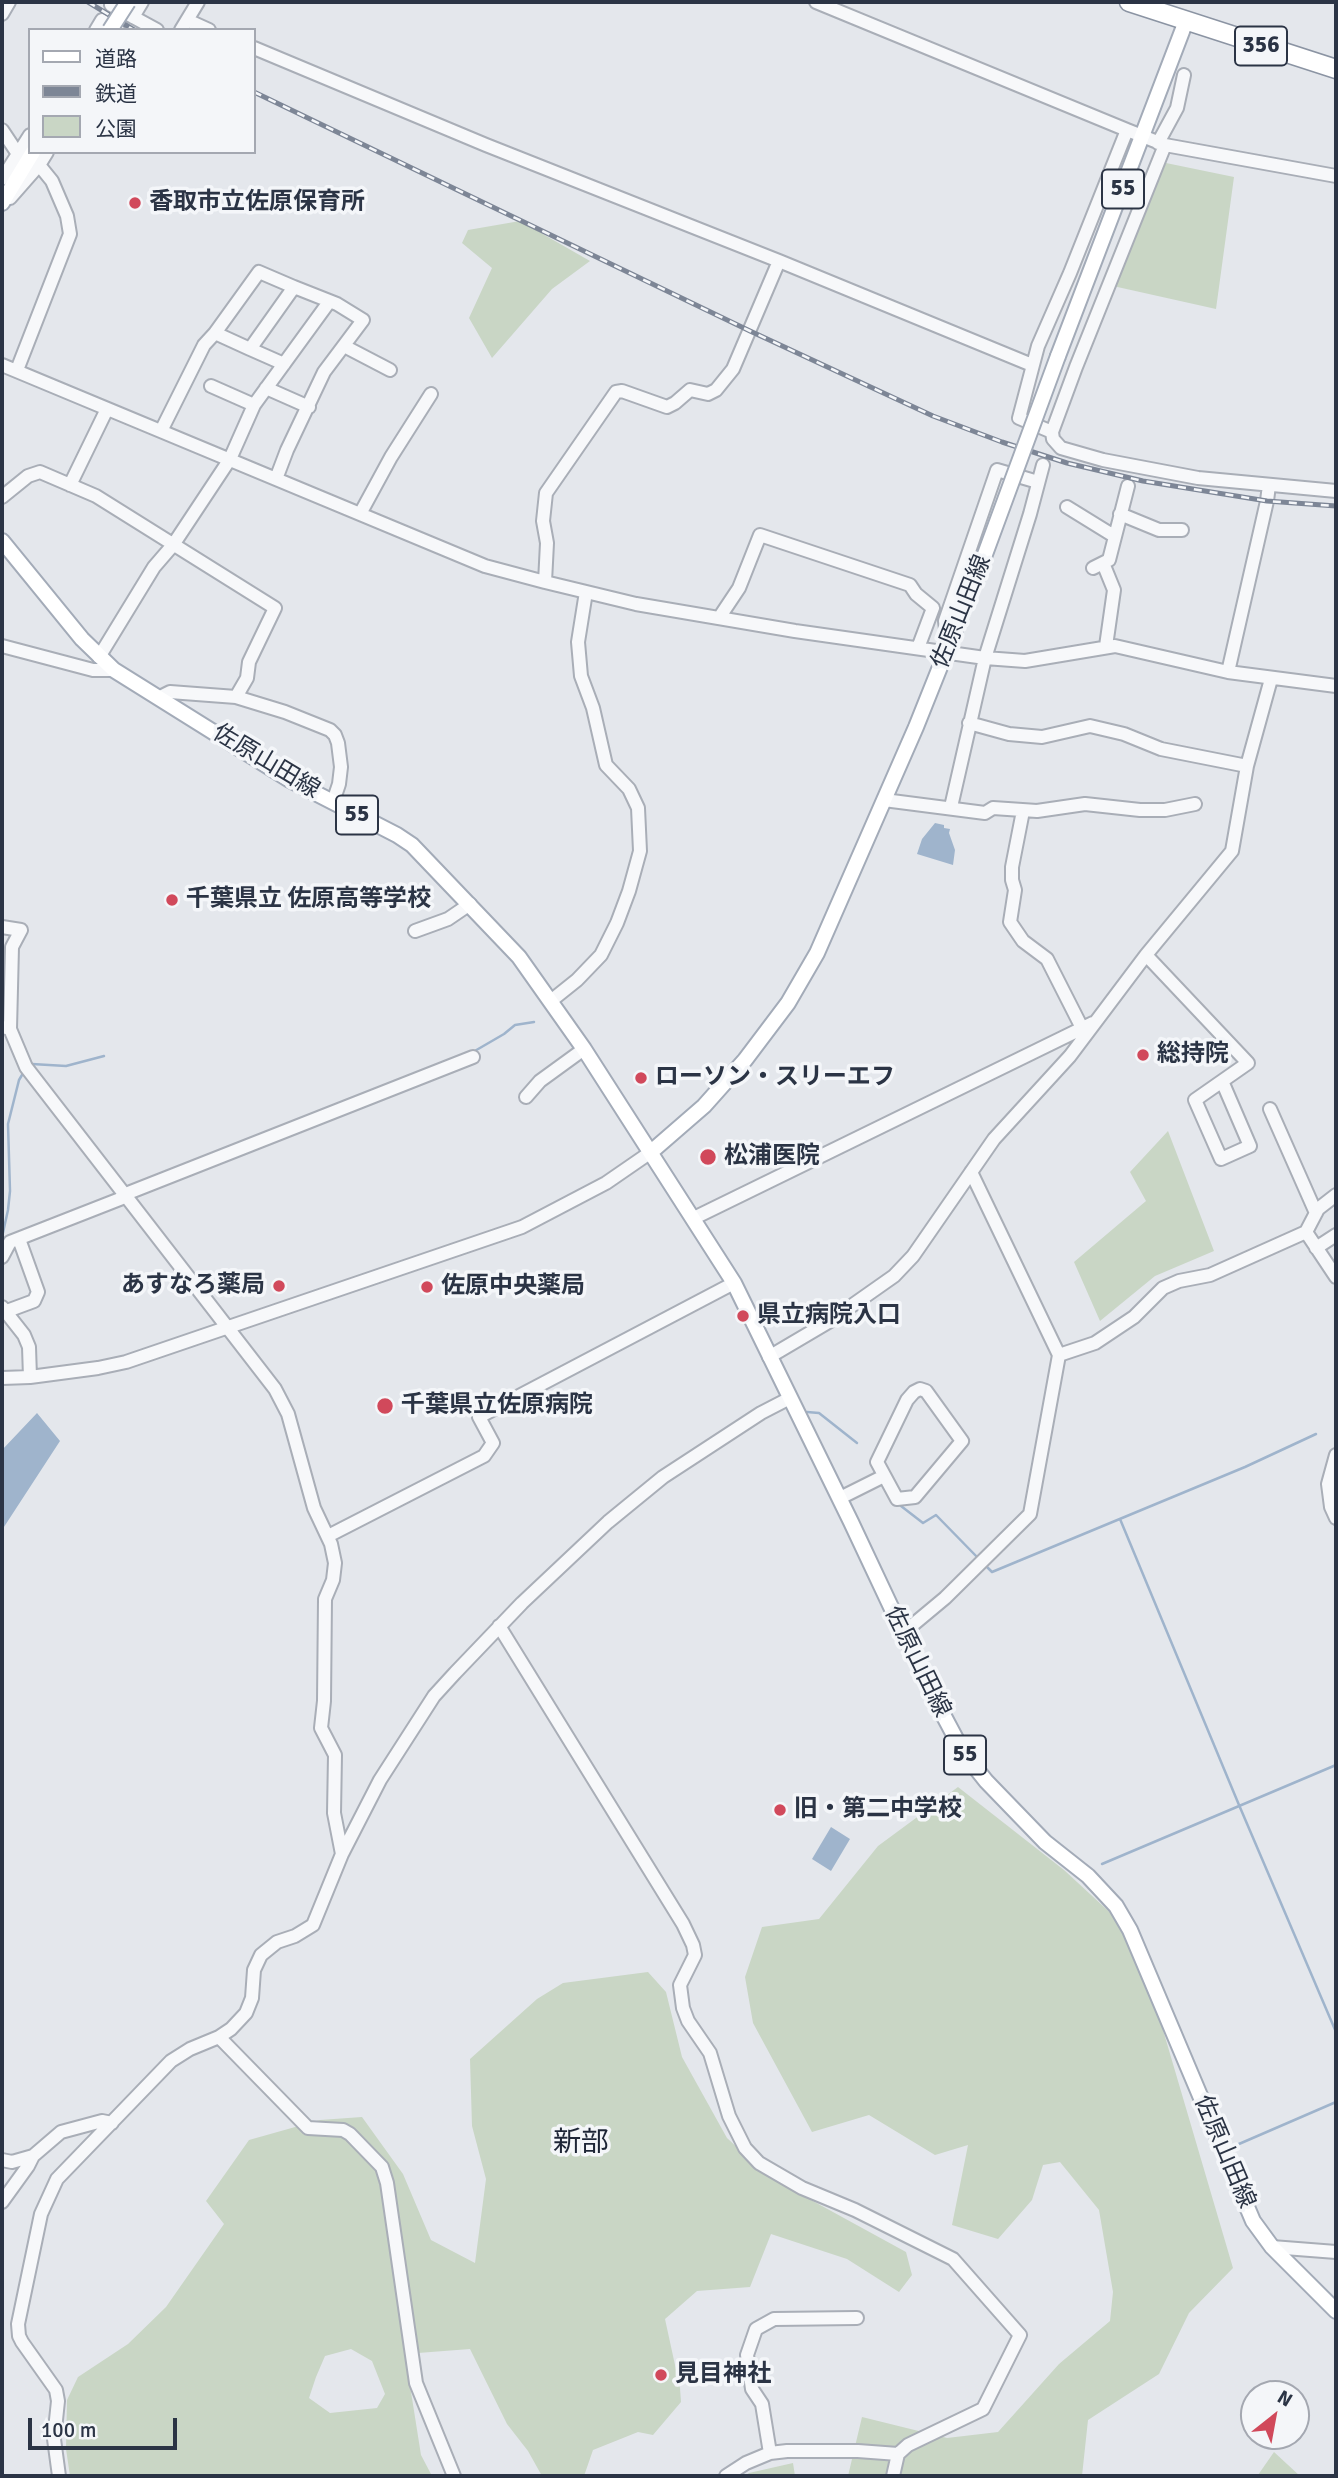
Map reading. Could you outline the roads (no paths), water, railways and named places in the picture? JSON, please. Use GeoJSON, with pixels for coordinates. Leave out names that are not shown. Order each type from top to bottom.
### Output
{"type":"FeatureCollection","features":[{"type":"Feature","properties":{"kind":"highway","name":"356"},"geometry":{"type":"LineString","coordinates":[[1129,2],[1331,69]]}},
{"type":"Feature","properties":{"kind":"main road"},"geometry":{"type":"LineString","coordinates":[[111,28],[124,8]]}},
{"type":"Feature","properties":{"kind":"main road","name":"佐原山田線"},"geometry":{"type":"LineString","coordinates":[[651,1152],[704,1106],[745,1060],[788,1003],[822,941],[884,800],[984,557],[1186,21]]}},
{"type":"Feature","properties":{"kind":"main road"},"geometry":{"type":"LineString","coordinates":[[2,204],[36,158]]}},
{"type":"Feature","properties":{"kind":"main road","name":"佐原山田線"},"geometry":{"type":"LineString","coordinates":[[2,541],[99,657],[114,670],[290,780],[412,845],[519,957],[552,1000],[734,1283],[963,1752],[986,1781],[1045,1842],[1102,1889],[1130,1930],[1253,2221],[1272,2247],[1336,2311]]}},
{"type":"Feature","properties":{"kind":"street"},"geometry":{"type":"LineString","coordinates":[[2,14],[9,2]]}},
{"type":"Feature","properties":{"kind":"street"},"geometry":{"type":"LineString","coordinates":[[124,8],[142,2]]}},
{"type":"Feature","properties":{"kind":"street"},"geometry":{"type":"LineString","coordinates":[[184,25],[198,2]]}},
{"type":"Feature","properties":{"kind":"street"},"geometry":{"type":"LineString","coordinates":[[816,2],[1162,144],[1336,176]]}},
{"type":"Feature","properties":{"kind":"street"},"geometry":{"type":"LineString","coordinates":[[124,8],[155,28]]}},
{"type":"Feature","properties":{"kind":"street"},"geometry":{"type":"LineString","coordinates":[[97,28],[102,20],[115,28]]}},
{"type":"Feature","properties":{"kind":"street"},"geometry":{"type":"LineString","coordinates":[[256,49],[486,145],[1032,365]]}},
{"type":"Feature","properties":{"kind":"street"},"geometry":{"type":"LineString","coordinates":[[1184,75],[1177,108],[1076,367],[1052,432],[1053,439],[1061,448],[1103,460],[1198,478],[1336,491]]}},
{"type":"Feature","properties":{"kind":"street"},"geometry":{"type":"LineString","coordinates":[[2,130],[18,154]]}},
{"type":"Feature","properties":{"kind":"street"},"geometry":{"type":"LineString","coordinates":[[1052,432],[1019,418],[1032,365],[1127,130]]}},
{"type":"Feature","properties":{"kind":"street"},"geometry":{"type":"LineString","coordinates":[[2,179],[28,138]]}},
{"type":"Feature","properties":{"kind":"street"},"geometry":{"type":"LineString","coordinates":[[17,370],[70,234],[67,216],[57,192],[36,158]]}},
{"type":"Feature","properties":{"kind":"street"},"geometry":{"type":"LineString","coordinates":[[545,582],[546,493],[616,392],[622,391],[667,407],[690,390],[708,394],[716,390],[733,369],[779,261]]}},
{"type":"Feature","properties":{"kind":"street"},"geometry":{"type":"LineString","coordinates":[[161,431],[204,345],[259,272],[337,304],[363,320],[324,372],[276,479]]}},
{"type":"Feature","properties":{"kind":"street"},"geometry":{"type":"LineString","coordinates":[[250,349],[293,287]]}},
{"type":"Feature","properties":{"kind":"street"},"geometry":{"type":"LineString","coordinates":[[99,657],[154,567],[173,545],[230,459],[254,405],[329,302]]}},
{"type":"Feature","properties":{"kind":"street"},"geometry":{"type":"LineString","coordinates":[[215,333],[284,364]]}},
{"type":"Feature","properties":{"kind":"street"},"geometry":{"type":"LineString","coordinates":[[344,346],[390,370]]}},
{"type":"Feature","properties":{"kind":"street"},"geometry":{"type":"LineString","coordinates":[[2,365],[485,566],[586,592],[636,604],[795,631],[918,648],[947,649],[985,658],[1025,661],[1115,646],[1228,672],[1336,686]]}},
{"type":"Feature","properties":{"kind":"street"},"geometry":{"type":"LineString","coordinates":[[211,386],[254,405]]}},
{"type":"Feature","properties":{"kind":"street"},"geometry":{"type":"LineString","coordinates":[[266,388],[309,407]]}},
{"type":"Feature","properties":{"kind":"street"},"geometry":{"type":"LineString","coordinates":[[360,514],[391,457],[431,394]]}},
{"type":"Feature","properties":{"kind":"street"},"geometry":{"type":"LineString","coordinates":[[70,485],[107,409]]}},
{"type":"Feature","properties":{"kind":"street"},"geometry":{"type":"LineString","coordinates":[[951,807],[985,658],[1031,514],[1043,465]]}},
{"type":"Feature","properties":{"kind":"street"},"geometry":{"type":"LineString","coordinates":[[947,649],[945,621],[997,470],[1038,482]]}},
{"type":"Feature","properties":{"kind":"street"},"geometry":{"type":"LineString","coordinates":[[2,497],[33,473],[40,472],[96,496],[275,608],[249,662],[247,678],[236,697]]}},
{"type":"Feature","properties":{"kind":"street"},"geometry":{"type":"LineString","coordinates":[[1228,672],[1269,485]]}},
{"type":"Feature","properties":{"kind":"street"},"geometry":{"type":"LineString","coordinates":[[1106,646],[1114,590],[1098,566],[1109,560],[1128,486]]}},
{"type":"Feature","properties":{"kind":"street"},"geometry":{"type":"LineString","coordinates":[[1067,507],[1114,537]]}},
{"type":"Feature","properties":{"kind":"street"},"geometry":{"type":"LineString","coordinates":[[1120,514],[1159,530],[1182,530]]}},
{"type":"Feature","properties":{"kind":"street"},"geometry":{"type":"LineString","coordinates":[[719,618],[739,588],[760,535],[910,585],[916,594],[933,608],[918,648]]}},
{"type":"Feature","properties":{"kind":"street"},"geometry":{"type":"LineString","coordinates":[[552,1000],[577,980],[601,955],[629,891],[640,851],[638,808],[629,789],[606,765],[593,708],[581,676],[578,642],[586,592]]}},
{"type":"Feature","properties":{"kind":"street"},"geometry":{"type":"LineString","coordinates":[[2,646],[93,670],[114,670]]}},
{"type":"Feature","properties":{"kind":"street"},"geometry":{"type":"LineString","coordinates":[[769,1357],[830,1321],[894,1276],[913,1256],[994,1139],[1070,1056],[1146,955],[1232,851],[1247,766],[1271,679]]}},
{"type":"Feature","properties":{"kind":"street"},"geometry":{"type":"LineString","coordinates":[[158,698],[170,692],[236,697],[314,723],[335,735],[341,774],[333,802]]}},
{"type":"Feature","properties":{"kind":"street"},"geometry":{"type":"LineString","coordinates":[[969,723],[1009,734],[1042,737],[1090,726],[1124,734],[1161,748],[1247,766]]}},
{"type":"Feature","properties":{"kind":"street"},"geometry":{"type":"LineString","coordinates":[[884,800],[985,813],[993,808],[1023,811],[1085,804],[1140,810],[1165,810],[1195,804]]}},
{"type":"Feature","properties":{"kind":"street"},"geometry":{"type":"LineString","coordinates":[[1023,811],[1012,867],[1014,890],[1010,922],[1023,941],[1047,959],[1082,1028]]}},
{"type":"Feature","properties":{"kind":"street"},"geometry":{"type":"LineString","coordinates":[[415,931],[448,919],[470,904]]}},
{"type":"Feature","properties":{"kind":"street"},"geometry":{"type":"LineString","coordinates":[[2,927],[22,930],[12,947],[6,1028],[27,1069],[275,1390],[288,1414],[314,1508],[328,1536],[335,1563],[333,1580],[325,1598],[324,1700],[321,1728],[335,1755],[334,1813],[342,1854]]}},
{"type":"Feature","properties":{"kind":"street"},"geometry":{"type":"LineString","coordinates":[[1146,955],[1248,1063],[1222,1081],[1195,1100],[1221,1159],[1250,1146],[1222,1081]]}},
{"type":"Feature","properties":{"kind":"street"},"geometry":{"type":"LineString","coordinates":[[694,1218],[1096,1021]]}},
{"type":"Feature","properties":{"kind":"street"},"geometry":{"type":"LineString","coordinates":[[526,1097],[540,1081],[584,1049]]}},
{"type":"Feature","properties":{"kind":"street"},"geometry":{"type":"LineString","coordinates":[[2,1257],[10,1242],[123,1194],[473,1057]]}},
{"type":"Feature","properties":{"kind":"street"},"geometry":{"type":"LineString","coordinates":[[1270,1109],[1316,1213]]}},
{"type":"Feature","properties":{"kind":"street"},"geometry":{"type":"LineString","coordinates":[[2,1378],[30,1377],[126,1362],[522,1227],[606,1183],[651,1152]]}},
{"type":"Feature","properties":{"kind":"street"},"geometry":{"type":"LineString","coordinates":[[903,1633],[945,1598],[1030,1514],[1059,1355],[971,1172]]}},
{"type":"Feature","properties":{"kind":"street"},"geometry":{"type":"LineString","coordinates":[[1059,1355],[1095,1343],[1134,1317],[1163,1288],[1179,1281],[1210,1275],[1306,1232],[1316,1213],[1336,1195]]}},
{"type":"Feature","properties":{"kind":"street"},"geometry":{"type":"LineString","coordinates":[[1306,1232],[1336,1277]]}},
{"type":"Feature","properties":{"kind":"street"},"geometry":{"type":"LineString","coordinates":[[1316,1248],[1336,1235]]}},
{"type":"Feature","properties":{"kind":"street"},"geometry":{"type":"LineString","coordinates":[[19,1239],[38,1292],[34,1301],[4,1309],[24,1335],[29,1347],[30,1377]]}},
{"type":"Feature","properties":{"kind":"street"},"geometry":{"type":"LineString","coordinates":[[328,1536],[484,1456],[493,1443],[479,1416],[734,1283]]}},
{"type":"Feature","properties":{"kind":"street"},"geometry":{"type":"LineString","coordinates":[[920,1389],[926,1391],[962,1441],[915,1497],[897,1499],[884,1476],[877,1462],[887,1439],[907,1400],[920,1389]]}},
{"type":"Feature","properties":{"kind":"street"},"geometry":{"type":"LineString","coordinates":[[59,2476],[54,2439],[58,2401],[56,2390],[22,2342],[18,2324],[45,2201],[57,2179],[171,2061],[190,2049],[219,2037],[246,2013],[251,1998],[254,1970],[261,1955],[277,1942],[295,1937],[313,1925],[342,1854],[380,1780],[435,1696],[499,1626],[608,1522],[663,1477],[761,1413],[790,1398]]}},
{"type":"Feature","properties":{"kind":"street"},"geometry":{"type":"LineString","coordinates":[[1336,1455],[1328,1484],[1331,1507],[1336,1518]]}},
{"type":"Feature","properties":{"kind":"street"},"geometry":{"type":"LineString","coordinates":[[839,1498],[884,1476]]}},
{"type":"Feature","properties":{"kind":"street"},"geometry":{"type":"LineString","coordinates":[[499,1626],[676,1911],[693,1945],[695,1955],[680,1985],[683,2008],[688,2021],[710,2053],[729,2116],[745,2148],[759,2163],[802,2188],[855,2210],[953,2259],[1020,2335],[983,2409],[908,2445],[898,2454],[893,2476]]}},
{"type":"Feature","properties":{"kind":"street"},"geometry":{"type":"LineString","coordinates":[[219,2037],[308,2128],[343,2130],[382,2167],[387,2183],[416,2384],[454,2476]]}},
{"type":"Feature","properties":{"kind":"street"},"geometry":{"type":"LineString","coordinates":[[2,2202],[33,2156],[61,2132],[103,2121],[112,2123]]}},
{"type":"Feature","properties":{"kind":"street"},"geometry":{"type":"LineString","coordinates":[[2,2160],[12,2162],[33,2156]]}},
{"type":"Feature","properties":{"kind":"street"},"geometry":{"type":"LineString","coordinates":[[1272,2247],[1336,2252]]}},
{"type":"Feature","properties":{"kind":"street"},"geometry":{"type":"LineString","coordinates":[[771,2453],[762,2404],[752,2389],[747,2355],[756,2329],[774,2319],[857,2318]]}},
{"type":"Feature","properties":{"kind":"street"},"geometry":{"type":"LineString","coordinates":[[726,2476],[746,2463],[771,2453],[820,2450],[898,2454]]}},
{"type":"Feature","properties":{"kind":"water"},"geometry":{"type":"Polygon","coordinates":[[[935,823],[950,829],[955,850],[953,865],[917,854],[922,839],[935,823]]]}},
{"type":"Feature","properties":{"kind":"water"},"geometry":{"type":"Polygon","coordinates":[[[37,1413],[60,1441],[2,1530],[2,1450],[37,1413]]]}},
{"type":"Feature","properties":{"kind":"water"},"geometry":{"type":"Polygon","coordinates":[[[831,1827],[850,1839],[831,1871],[812,1859],[831,1827]]]}},
{"type":"Feature","properties":{"kind":"waterway"},"geometry":{"type":"LineString","coordinates":[[473,1052],[515,1025],[534,1022]]}},
{"type":"Feature","properties":{"kind":"waterway"},"geometry":{"type":"LineString","coordinates":[[30,1066],[66,1066],[104,1056]]}},
{"type":"Feature","properties":{"kind":"waterway"},"geometry":{"type":"LineString","coordinates":[[2,1237],[10,1191],[8,1124],[19,1080],[25,1070]]}},
{"type":"Feature","properties":{"kind":"waterway"},"geometry":{"type":"LineString","coordinates":[[807,1412],[819,1413],[857,1443]]}},
{"type":"Feature","properties":{"kind":"waterway"},"geometry":{"type":"LineString","coordinates":[[984,1564],[992,1572],[1245,1467],[1316,1434]]}},
{"type":"Feature","properties":{"kind":"waterway"},"geometry":{"type":"LineString","coordinates":[[901,1506],[923,1523],[936,1515],[979,1559]]}},
{"type":"Feature","properties":{"kind":"waterway"},"geometry":{"type":"LineString","coordinates":[[1120,1519],[1336,2032]]}},
{"type":"Feature","properties":{"kind":"waterway"},"geometry":{"type":"LineString","coordinates":[[1102,1864],[1336,1765]]}},
{"type":"Feature","properties":{"kind":"waterway"},"geometry":{"type":"LineString","coordinates":[[1232,2147],[1336,2102]]}},
{"type":"Feature","properties":{"kind":"railway"},"geometry":{"type":"LineString","coordinates":[[88,2],[131,28]]}},
{"type":"Feature","properties":{"kind":"railway"},"geometry":{"type":"LineString","coordinates":[[256,93],[933,416],[1067,463],[1143,481],[1267,501],[1336,506]]}},
{"type":"Feature","properties":{"kind":"place","name":"香取市立佐原保育所"},"geometry":{"type":"Point","coordinates":[135,203]}},
{"type":"Feature","properties":{"kind":"place","name":"千葉県立 佐原高等学校"},"geometry":{"type":"Point","coordinates":[172,900]}},
{"type":"Feature","properties":{"kind":"place","name":"総持院"},"geometry":{"type":"Point","coordinates":[1143,1055]}},
{"type":"Feature","properties":{"kind":"place","name":"ローソン・スリーエフ"},"geometry":{"type":"Point","coordinates":[641,1078]}},
{"type":"Feature","properties":{"kind":"place","name":"松浦医院"},"geometry":{"type":"Point","coordinates":[708,1157]}},
{"type":"Feature","properties":{"kind":"place","name":"あすなろ薬局"},"geometry":{"type":"Point","coordinates":[279,1286]}},
{"type":"Feature","properties":{"kind":"place","name":"佐原中央薬局"},"geometry":{"type":"Point","coordinates":[427,1287]}},
{"type":"Feature","properties":{"kind":"place","name":"県立病院入口"},"geometry":{"type":"Point","coordinates":[743,1316]}},
{"type":"Feature","properties":{"kind":"place","name":"千葉県立佐原病院"},"geometry":{"type":"Point","coordinates":[385,1406]}},
{"type":"Feature","properties":{"kind":"place","name":"旧・第二中学校"},"geometry":{"type":"Point","coordinates":[780,1810]}},
{"type":"Feature","properties":{"kind":"place","name":"見目神社"},"geometry":{"type":"Point","coordinates":[661,2375]}},
{"type":"Feature","properties":{"kind":"district","name":"新部"},"geometry":{"type":"Point","coordinates":[581,2144]}}]}
